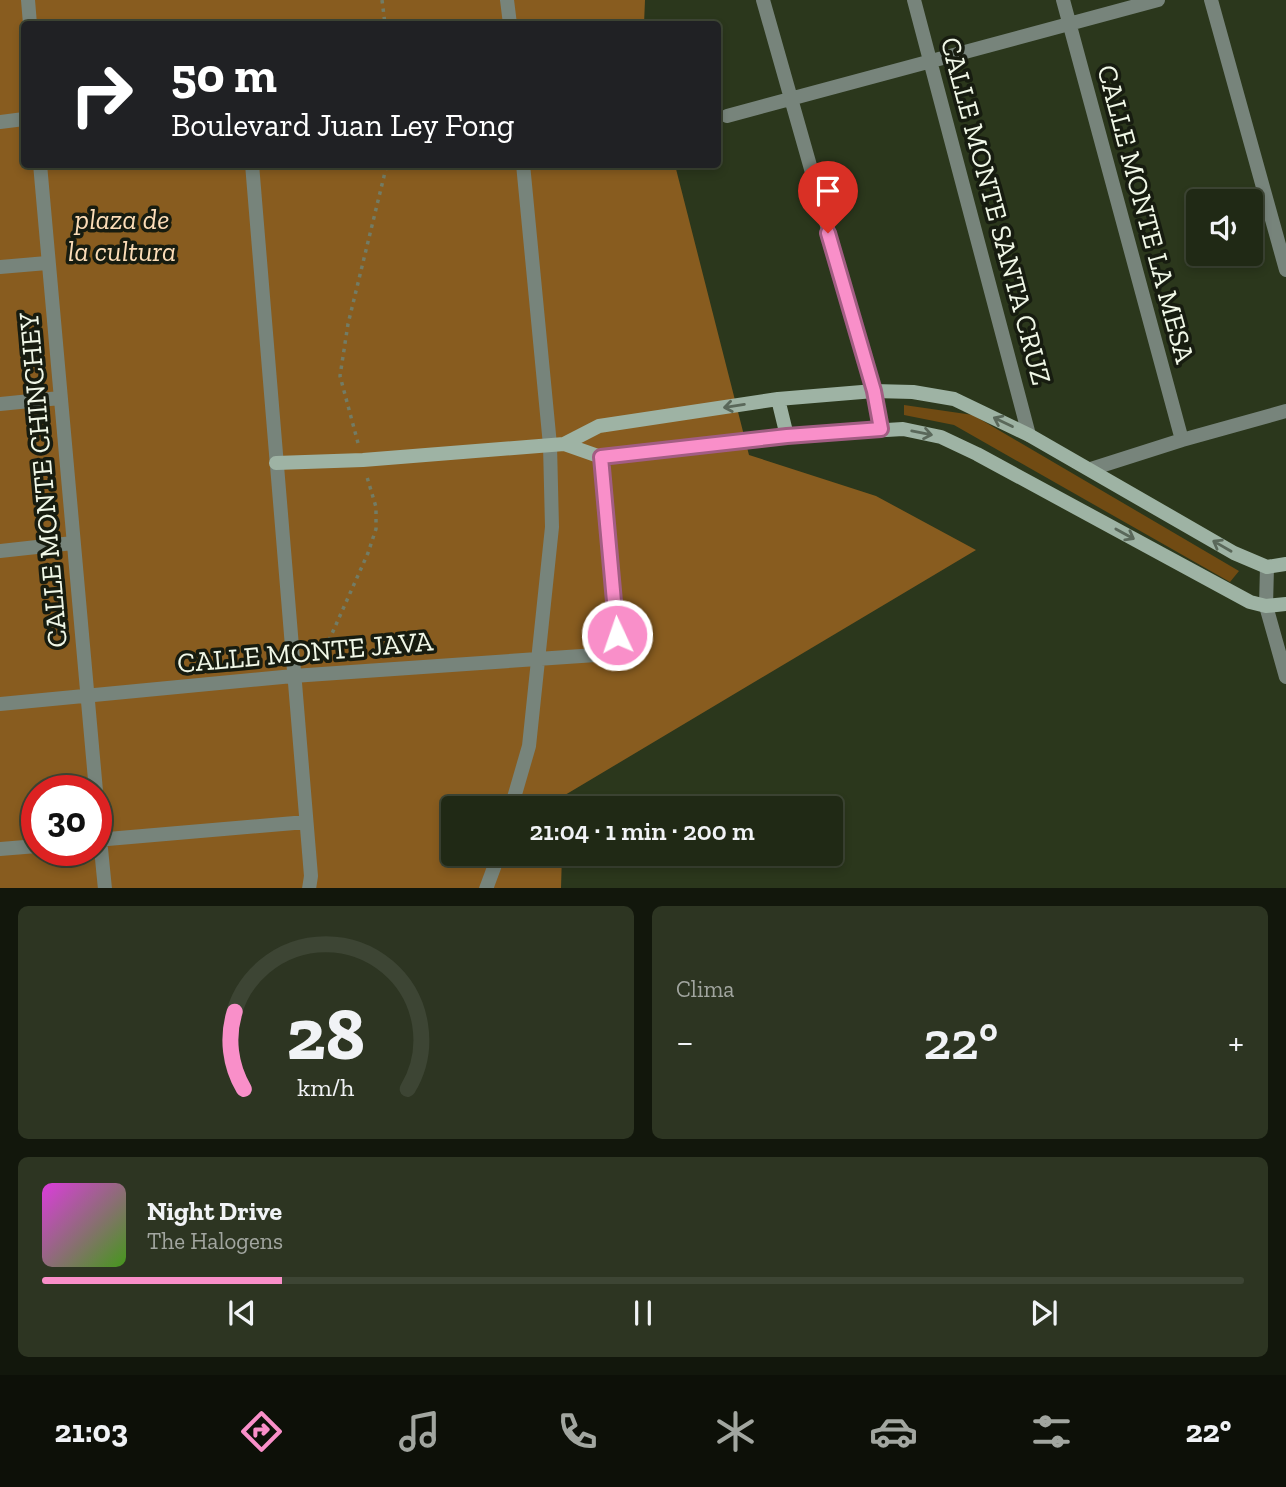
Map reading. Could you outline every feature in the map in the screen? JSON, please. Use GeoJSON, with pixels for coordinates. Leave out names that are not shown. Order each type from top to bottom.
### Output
{"type":"FeatureCollection","features":[{"type":"Feature","properties":{"kind":"street"},"geometry":{"type":"LineString","coordinates":[[28,0],[30,21]]}},
{"type":"Feature","properties":{"kind":"street"},"geometry":{"type":"LineString","coordinates":[[507,0],[509,21]]}},
{"type":"Feature","properties":{"kind":"street"},"geometry":{"type":"LineString","coordinates":[[763,0],[874,391],[881,429]]}},
{"type":"Feature","properties":{"kind":"street","name":"CALLE MONTE SANTA CRUZ"},"geometry":{"type":"LineString","coordinates":[[914,0],[1029,435]]}},
{"type":"Feature","properties":{"kind":"street","name":"CALLE MONTE LA MESA"},"geometry":{"type":"LineString","coordinates":[[1063,0],[1182,440]]}},
{"type":"Feature","properties":{"kind":"street"},"geometry":{"type":"LineString","coordinates":[[727,116],[1157,0]]}},
{"type":"Feature","properties":{"kind":"street"},"geometry":{"type":"LineString","coordinates":[[1211,0],[1286,270]]}},
{"type":"Feature","properties":{"kind":"street"},"geometry":{"type":"LineString","coordinates":[[0,122],[21,119]]}},
{"type":"Feature","properties":{"kind":"street","name":"CALLE MONTE CHINCHEY"},"geometry":{"type":"LineString","coordinates":[[40,168],[94,775]]}},
{"type":"Feature","properties":{"kind":"street"},"geometry":{"type":"LineString","coordinates":[[252,168],[311,876],[309,888]]}},
{"type":"Feature","properties":{"kind":"street"},"geometry":{"type":"LineString","coordinates":[[514,796],[529,746],[552,527],[557,445],[523,168]]}},
{"type":"Feature","properties":{"kind":"street"},"geometry":{"type":"LineString","coordinates":[[0,267],[47,262]]}},
{"type":"Feature","properties":{"kind":"street"},"geometry":{"type":"LineString","coordinates":[[557,445],[599,426],[778,399],[874,391],[913,392],[954,399],[1029,435],[1234,553],[1267,567],[1286,564]]}},
{"type":"Feature","properties":{"kind":"street"},"geometry":{"type":"LineString","coordinates":[[0,404],[60,398]]}},
{"type":"Feature","properties":{"kind":"street"},"geometry":{"type":"LineString","coordinates":[[778,399],[787,436]]}},
{"type":"Feature","properties":{"kind":"street"},"geometry":{"type":"LineString","coordinates":[[1091,469],[1286,411]]}},
{"type":"Feature","properties":{"kind":"street"},"geometry":{"type":"LineString","coordinates":[[276,463],[363,460],[557,445],[601,457],[787,436],[903,429],[941,437],[978,454],[1250,602],[1266,606],[1286,604]]}},
{"type":"Feature","properties":{"kind":"street","name":"CALLE MONTE JAVA"},"geometry":{"type":"LineString","coordinates":[[0,704],[315,675],[596,654],[611,645],[617,635],[601,457]]}},
{"type":"Feature","properties":{"kind":"street"},"geometry":{"type":"LineString","coordinates":[[0,551],[73,543]]}},
{"type":"Feature","properties":{"kind":"street"},"geometry":{"type":"LineString","coordinates":[[1267,567],[1266,606],[1286,677]]}},
{"type":"Feature","properties":{"kind":"street"},"geometry":{"type":"LineString","coordinates":[[112,838],[306,822]]}},
{"type":"Feature","properties":{"kind":"street"},"geometry":{"type":"LineString","coordinates":[[0,849],[21,847]]}},
{"type":"Feature","properties":{"kind":"street"},"geometry":{"type":"LineString","coordinates":[[102,866],[105,888]]}},
{"type":"Feature","properties":{"kind":"street"},"geometry":{"type":"LineString","coordinates":[[486,888],[494,866]]}},
{"type":"Feature","properties":{"kind":"path"},"geometry":{"type":"LineString","coordinates":[[382,0],[385,21]]}},
{"type":"Feature","properties":{"kind":"path"},"geometry":{"type":"LineString","coordinates":[[315,675],[376,529],[376,507],[340,376],[348,324],[386,168]]}},
{"type":"Feature","properties":{"kind":"shaded area"},"geometry":{"type":"Polygon","coordinates":[[[904,405],[973,415],[1239,571],[1230,582],[954,425],[904,415],[904,405]]]}},
{"type":"Feature","properties":{"kind":"green space","name":"plaza de la cultura"},"geometry":{"type":"Polygon","coordinates":[[[0,0],[645,0],[644,21],[21,21],[21,168],[676,168],[749,455],[876,496],[976,550],[565,796],[441,796],[441,866],[562,866],[561,888],[0,888],[0,0]]]}},
{"type":"Feature","properties":{"kind":"route"},"geometry":{"type":"LineString","coordinates":[[617,635],[601,457],[787,436],[881,429],[874,391],[828,233]]}}]}
